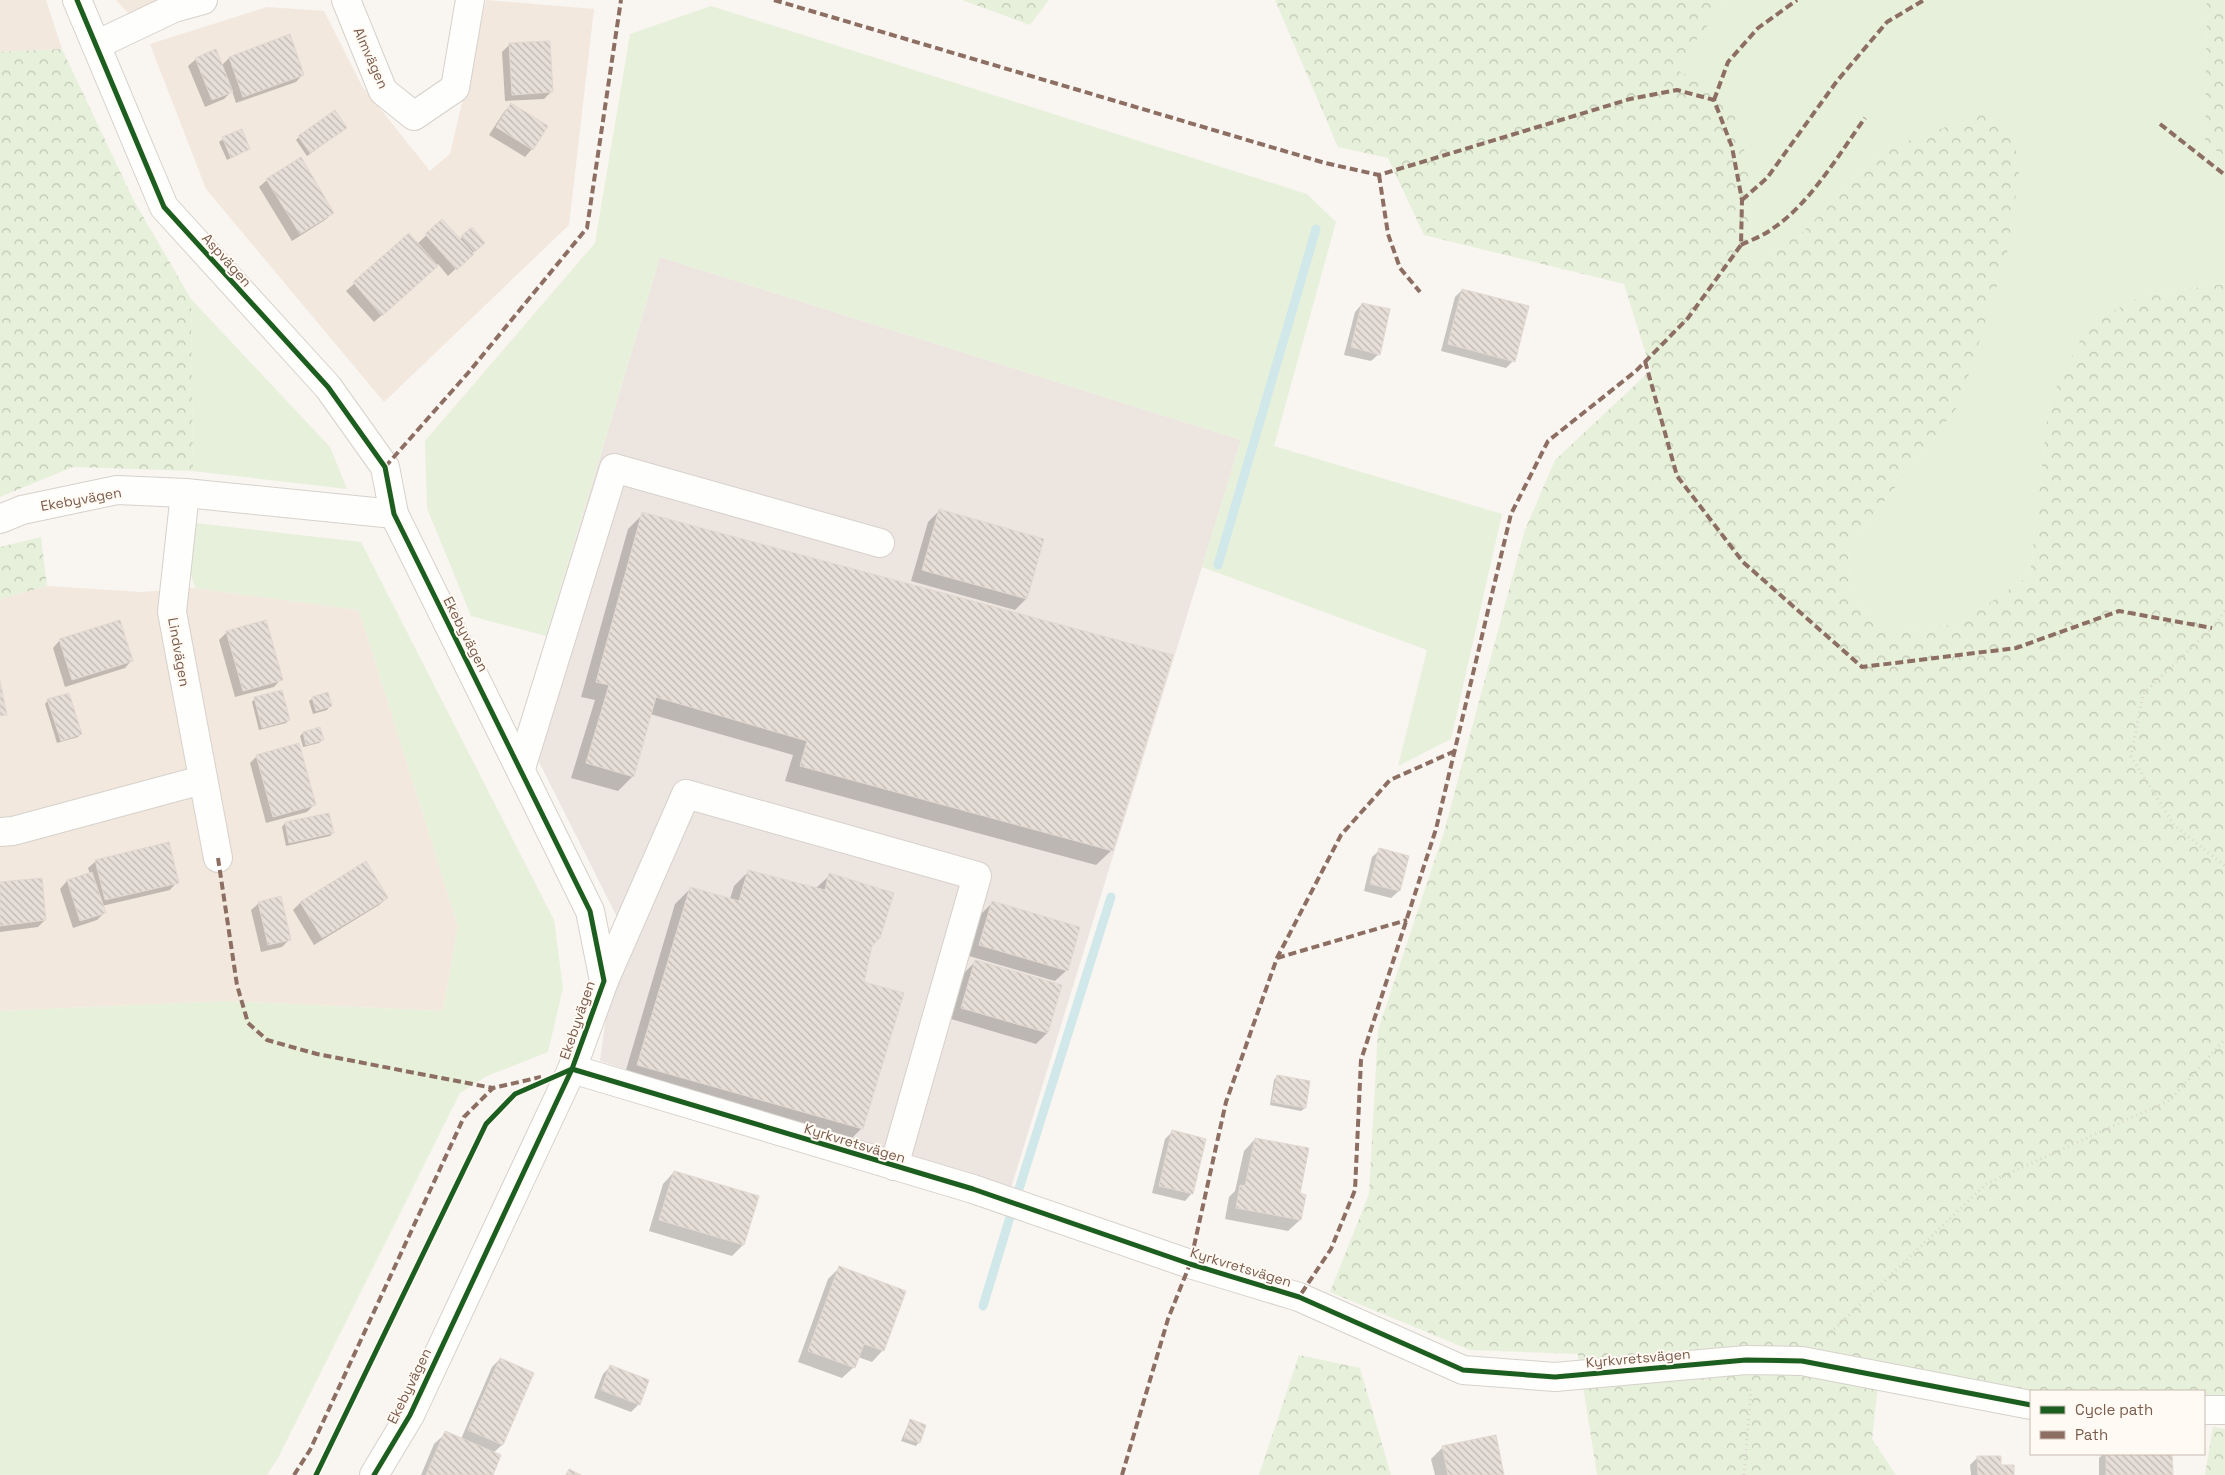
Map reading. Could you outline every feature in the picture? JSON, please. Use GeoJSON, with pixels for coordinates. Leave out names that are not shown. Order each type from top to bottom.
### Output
{"type":"FeatureCollection","features":[{"type":"Feature","properties":{"kind":"street","name":"Aspvägen"},"geometry":{"type":"LineString","coordinates":[[77,0],[164,207],[328,387],[385,467],[394,514]]}},
{"type":"Feature","properties":{"kind":"street"},"geometry":{"type":"LineString","coordinates":[[96,45],[174,8],[203,0]]}},
{"type":"Feature","properties":{"kind":"street","name":"Almvägen"},"geometry":{"type":"LineString","coordinates":[[346,0],[383,91],[414,116],[455,88],[470,0]]}},
{"type":"Feature","properties":{"kind":"street"},"geometry":{"type":"LineString","coordinates":[[521,768],[614,468],[880,543]]}},
{"type":"Feature","properties":{"kind":"street","name":"Ekebyvägen"},"geometry":{"type":"LineString","coordinates":[[0,519],[22,510],[118,490],[185,493],[394,514],[590,911],[604,981],[572,1069],[410,1415],[374,1475]]}},
{"type":"Feature","properties":{"kind":"street","name":"Lindvägen"},"geometry":{"type":"LineString","coordinates":[[185,493],[172,612],[218,858]]}},
{"type":"Feature","properties":{"kind":"street"},"geometry":{"type":"LineString","coordinates":[[0,832],[13,831],[202,780]]}},
{"type":"Feature","properties":{"kind":"street"},"geometry":{"type":"LineString","coordinates":[[604,981],[686,794],[977,876],[894,1166]]}},
{"type":"Feature","properties":{"kind":"street","name":"Kyrkvretsvägen"},"geometry":{"type":"LineString","coordinates":[[572,1069],[973,1189],[1190,1264],[1299,1297],[1463,1370],[1555,1377],[1746,1360],[1802,1361],[2030,1405]]}},
{"type":"Feature","properties":{"kind":"street"},"geometry":{"type":"LineString","coordinates":[[2205,1410],[2225,1410]]}},
{"type":"Feature","properties":{"kind":"path"},"geometry":{"type":"LineString","coordinates":[[2225,611],[2212,628],[2143,694],[2131,756],[2174,825],[2225,866]]}},
{"type":"Feature","properties":{"kind":"path"},"geometry":{"type":"LineString","coordinates":[[1802,1361],[1986,1184],[2170,1100],[2225,1039]]}},
{"type":"Feature","properties":{"kind":"path"},"geometry":{"type":"LineString","coordinates":[[1744,1475],[1751,1388]]}},
{"type":"Feature","properties":{"kind":"shaded area"},"geometry":{"type":"Polygon","coordinates":[[[0,0],[46,0],[62,49],[0,52],[0,0]]]}},
{"type":"Feature","properties":{"kind":"shaded area"},"geometry":{"type":"Polygon","coordinates":[[[116,0],[171,0],[129,14],[116,0]]]}},
{"type":"Feature","properties":{"kind":"shaded area"},"geometry":{"type":"Polygon","coordinates":[[[486,0],[594,9],[569,225],[384,402],[206,189],[150,44],[267,7],[324,11],[362,86],[430,171],[450,154],[486,0]]]}},
{"type":"Feature","properties":{"kind":"shaded area"},"geometry":{"type":"Polygon","coordinates":[[[660,257],[1241,440],[1010,1191],[600,1061],[619,921],[520,724],[660,257]]]}},
{"type":"Feature","properties":{"kind":"shaded area"},"geometry":{"type":"Polygon","coordinates":[[[47,586],[141,592],[195,588],[359,610],[458,926],[443,1011],[226,1001],[0,1011],[0,599],[47,586]]]}},
{"type":"Feature","properties":{"kind":"green space"},"geometry":{"type":"Polygon","coordinates":[[[962,0],[1049,0],[1030,25],[962,0]]]}},
{"type":"Feature","properties":{"kind":"green space"},"geometry":{"type":"Polygon","coordinates":[[[1275,0],[1728,0],[1674,68],[1704,85],[1734,114],[1751,174],[1750,268],[1804,231],[1883,150],[1987,112],[2014,132],[2019,175],[2007,254],[1959,405],[1848,548],[1851,596],[1892,631],[1959,624],[2030,575],[2049,402],[2088,325],[2145,294],[2225,284],[2225,1403],[2205,1402],[2205,1390],[2030,1391],[1880,1367],[1872,1439],[1896,1475],[1597,1475],[1578,1354],[1470,1350],[1330,1292],[1369,1194],[1378,1030],[1444,832],[1525,530],[1555,460],[1651,370],[1624,284],[1424,235],[1388,158],[1338,147],[1275,0]]]}},
{"type":"Feature","properties":{"kind":"green space"},"geometry":{"type":"Polygon","coordinates":[[[1728,0],[2207,0],[2205,145],[2225,155],[2225,284],[2145,294],[2049,402],[2030,575],[1959,624],[1892,631],[1851,596],[1848,548],[1959,405],[1883,150],[1804,231],[1750,268],[1751,174],[1674,68],[1728,0]]]}},
{"type":"Feature","properties":{"kind":"green space"},"geometry":{"type":"Polygon","coordinates":[[[2207,0],[2225,0],[2225,155],[2205,145],[2207,0]]]}},
{"type":"Feature","properties":{"kind":"green space"},"geometry":{"type":"Polygon","coordinates":[[[711,6],[1307,194],[1336,222],[1274,446],[1502,514],[1451,739],[1398,766],[1427,650],[1202,567],[1241,440],[660,257],[546,636],[471,616],[427,508],[425,441],[595,243],[630,34],[711,6]]]}},
{"type":"Feature","properties":{"kind":"green space"},"geometry":{"type":"Polygon","coordinates":[[[62,49],[134,201],[191,299],[193,471],[73,467],[0,497],[0,52],[62,49]]]}},
{"type":"Feature","properties":{"kind":"green space"},"geometry":{"type":"Polygon","coordinates":[[[191,299],[330,447],[347,489],[193,471],[191,299]]]}},
{"type":"Feature","properties":{"kind":"green space"},"geometry":{"type":"Polygon","coordinates":[[[196,523],[361,542],[554,920],[563,988],[548,1052],[487,1076],[460,1093],[278,1458],[267,1475],[0,1475],[0,1011],[226,1001],[443,1011],[458,926],[359,610],[195,588],[187,562],[196,523]]]}},
{"type":"Feature","properties":{"kind":"green space"},"geometry":{"type":"Polygon","coordinates":[[[41,537],[47,586],[0,599],[0,547],[41,537]]]}},
{"type":"Feature","properties":{"kind":"green space"},"geometry":{"type":"Polygon","coordinates":[[[1299,1355],[1360,1368],[1391,1475],[1259,1475],[1299,1355]]]}},
{"type":"Feature","properties":{"kind":"green space"},"geometry":{"type":"Polygon","coordinates":[[[2213,1427],[2225,1429],[2225,1475],[2205,1475],[2213,1427]]]}},
{"type":"Feature","properties":{"kind":"building"},"geometry":{"type":"Polygon","coordinates":[[[290,34],[304,75],[243,97],[229,57],[290,34]]]}},
{"type":"Feature","properties":{"kind":"building"},"geometry":{"type":"Polygon","coordinates":[[[550,41],[553,92],[512,95],[509,43],[550,41]]]}},
{"type":"Feature","properties":{"kind":"building"},"geometry":{"type":"Polygon","coordinates":[[[216,49],[233,92],[212,100],[195,58],[216,49]]]}},
{"type":"Feature","properties":{"kind":"building"},"geometry":{"type":"Polygon","coordinates":[[[511,103],[548,126],[533,150],[496,127],[511,103]]]}},
{"type":"Feature","properties":{"kind":"building"},"geometry":{"type":"Polygon","coordinates":[[[335,110],[347,128],[310,153],[298,136],[335,110]]]}},
{"type":"Feature","properties":{"kind":"building"},"geometry":{"type":"Polygon","coordinates":[[[242,129],[250,149],[231,158],[222,137],[242,129]]]}},
{"type":"Feature","properties":{"kind":"building"},"geometry":{"type":"Polygon","coordinates":[[[301,157],[334,213],[300,234],[266,179],[301,157]]]}},
{"type":"Feature","properties":{"kind":"building"},"geometry":{"type":"Polygon","coordinates":[[[442,219],[474,254],[457,270],[425,234],[442,219]]]}},
{"type":"Feature","properties":{"kind":"building"},"geometry":{"type":"Polygon","coordinates":[[[472,227],[485,243],[475,252],[461,236],[472,227]]]}},
{"type":"Feature","properties":{"kind":"building"},"geometry":{"type":"Polygon","coordinates":[[[409,233],[438,266],[382,316],[353,282],[409,233]]]}},
{"type":"Feature","properties":{"kind":"building"},"geometry":{"type":"Polygon","coordinates":[[[1462,289],[1529,306],[1515,362],[1448,344],[1462,289]]]}},
{"type":"Feature","properties":{"kind":"building"},"geometry":{"type":"Polygon","coordinates":[[[1362,303],[1390,309],[1380,355],[1351,347],[1362,303]]]}},
{"type":"Feature","properties":{"kind":"building"},"geometry":{"type":"Polygon","coordinates":[[[939,509],[1044,539],[1027,599],[922,570],[939,509]]]}},
{"type":"Feature","properties":{"kind":"building"},"geometry":{"type":"Polygon","coordinates":[[[642,512],[1173,655],[1113,851],[800,766],[807,741],[656,697],[634,777],[586,763],[609,685],[596,682],[642,512]]]}},
{"type":"Feature","properties":{"kind":"building"},"geometry":{"type":"Polygon","coordinates":[[[120,620],[133,661],[72,680],[59,639],[120,620]]]}},
{"type":"Feature","properties":{"kind":"building"},"geometry":{"type":"Polygon","coordinates":[[[266,620],[283,680],[243,691],[226,631],[266,620]]]}},
{"type":"Feature","properties":{"kind":"building"},"geometry":{"type":"Polygon","coordinates":[[[0,681],[7,715],[0,716],[0,681]]]}},
{"type":"Feature","properties":{"kind":"building"},"geometry":{"type":"Polygon","coordinates":[[[282,690],[290,720],[262,728],[254,697],[282,690]]]}},
{"type":"Feature","properties":{"kind":"building"},"geometry":{"type":"Polygon","coordinates":[[[328,692],[332,706],[316,711],[312,697],[328,692]]]}},
{"type":"Feature","properties":{"kind":"building"},"geometry":{"type":"Polygon","coordinates":[[[69,693],[82,734],[61,741],[47,699],[69,693]]]}},
{"type":"Feature","properties":{"kind":"building"},"geometry":{"type":"Polygon","coordinates":[[[320,727],[324,740],[306,745],[303,732],[320,727]]]}},
{"type":"Feature","properties":{"kind":"building"},"geometry":{"type":"Polygon","coordinates":[[[299,743],[316,805],[273,817],[256,755],[299,743]]]}},
{"type":"Feature","properties":{"kind":"building"},"geometry":{"type":"Polygon","coordinates":[[[329,813],[334,833],[289,843],[285,822],[329,813]]]}},
{"type":"Feature","properties":{"kind":"building"},"geometry":{"type":"Polygon","coordinates":[[[169,842],[179,883],[105,900],[95,860],[169,842]]]}},
{"type":"Feature","properties":{"kind":"building"},"geometry":{"type":"Polygon","coordinates":[[[1379,848],[1409,856],[1400,891],[1370,884],[1379,848]]]}},
{"type":"Feature","properties":{"kind":"building"},"geometry":{"type":"Polygon","coordinates":[[[366,861],[388,898],[322,938],[300,902],[366,861]]]}},
{"type":"Feature","properties":{"kind":"building"},"geometry":{"type":"Polygon","coordinates":[[[748,870],[825,890],[829,873],[894,893],[880,938],[872,946],[864,982],[904,993],[863,1129],[637,1065],[690,887],[739,901],[748,870]]]}},
{"type":"Feature","properties":{"kind":"building"},"geometry":{"type":"Polygon","coordinates":[[[92,872],[106,913],[80,921],[67,880],[92,872]]]}},
{"type":"Feature","properties":{"kind":"building"},"geometry":{"type":"Polygon","coordinates":[[[42,878],[46,920],[0,926],[0,882],[42,878]]]}},
{"type":"Feature","properties":{"kind":"building"},"geometry":{"type":"Polygon","coordinates":[[[281,896],[291,940],[268,945],[258,902],[281,896]]]}},
{"type":"Feature","properties":{"kind":"building"},"geometry":{"type":"Polygon","coordinates":[[[992,901],[1080,927],[1068,971],[979,945],[992,901]]]}},
{"type":"Feature","properties":{"kind":"building"},"geometry":{"type":"Polygon","coordinates":[[[975,960],[1062,985],[1048,1033],[961,1008],[975,960]]]}},
{"type":"Feature","properties":{"kind":"building"},"geometry":{"type":"Polygon","coordinates":[[[1277,1075],[1310,1081],[1306,1108],[1272,1102],[1277,1075]]]}},
{"type":"Feature","properties":{"kind":"building"},"geometry":{"type":"Polygon","coordinates":[[[1172,1130],[1206,1139],[1193,1194],[1159,1186],[1172,1130]]]}},
{"type":"Feature","properties":{"kind":"building"},"geometry":{"type":"Polygon","coordinates":[[[1255,1138],[1309,1148],[1300,1193],[1306,1195],[1301,1220],[1236,1208],[1240,1185],[1245,1186],[1255,1138]]]}},
{"type":"Feature","properties":{"kind":"building"},"geometry":{"type":"Polygon","coordinates":[[[674,1171],[759,1196],[744,1245],[659,1220],[674,1171]]]}},
{"type":"Feature","properties":{"kind":"building"},"geometry":{"type":"Polygon","coordinates":[[[839,1266],[906,1291],[884,1351],[864,1344],[855,1368],[808,1351],[839,1266]]]}},
{"type":"Feature","properties":{"kind":"building"},"geometry":{"type":"Polygon","coordinates":[[[500,1358],[534,1373],[503,1445],[468,1430],[500,1358]]]}},
{"type":"Feature","properties":{"kind":"building"},"geometry":{"type":"Polygon","coordinates":[[[610,1365],[649,1380],[640,1405],[601,1390],[610,1365]]]}},
{"type":"Feature","properties":{"kind":"building"},"geometry":{"type":"Polygon","coordinates":[[[910,1419],[926,1425],[920,1443],[904,1438],[910,1419]]]}},
{"type":"Feature","properties":{"kind":"building"},"geometry":{"type":"Polygon","coordinates":[[[445,1431],[501,1455],[493,1475],[426,1475],[445,1431]]]}},
{"type":"Feature","properties":{"kind":"building"},"geometry":{"type":"Polygon","coordinates":[[[1496,1435],[1504,1475],[1448,1475],[1442,1446],[1496,1435]]]}},
{"type":"Feature","properties":{"kind":"building"},"geometry":{"type":"Polygon","coordinates":[[[2106,1455],[2172,1455],[2173,1475],[2106,1475],[2106,1455]]]}},
{"type":"Feature","properties":{"kind":"building"},"geometry":{"type":"Polygon","coordinates":[[[1977,1456],[2001,1456],[2001,1465],[2014,1465],[2014,1475],[1978,1475],[1977,1456]]]}},
{"type":"Feature","properties":{"kind":"building"},"geometry":{"type":"Polygon","coordinates":[[[569,1469],[581,1475],[566,1475],[569,1469]]]}},
{"type":"Feature","properties":{"kind":"waterway"},"geometry":{"type":"LineString","coordinates":[[1218,565],[1316,229]]}},
{"type":"Feature","properties":{"kind":"waterway"},"geometry":{"type":"LineString","coordinates":[[1019,1189],[1111,897]]}},
{"type":"Feature","properties":{"kind":"waterway"},"geometry":{"type":"LineString","coordinates":[[983,1306],[1010,1217]]}},
{"type":"Feature","properties":{"kind":"marked path"},"geometry":{"type":"LineString","coordinates":[[385,467],[468,373],[587,228],[621,0]]}},
{"type":"Feature","properties":{"kind":"marked path"},"geometry":{"type":"LineString","coordinates":[[774,0],[1325,163],[1379,175],[1630,99],[1677,90],[1714,100],[1732,147],[1742,200],[1741,245],[1688,318],[1636,371],[1548,441],[1511,514],[1436,829],[1361,1060],[1355,1190],[1331,1249],[1299,1297]]}},
{"type":"Feature","properties":{"kind":"marked path"},"geometry":{"type":"LineString","coordinates":[[1714,100],[1728,62],[1758,28],[1797,0]]}},
{"type":"Feature","properties":{"kind":"marked path"},"geometry":{"type":"LineString","coordinates":[[1742,200],[1767,178],[1837,81],[1887,22],[1924,0]]}},
{"type":"Feature","properties":{"kind":"marked path"},"geometry":{"type":"LineString","coordinates":[[1741,245],[1761,236],[1786,219],[1799,206],[1823,178],[1865,118]]}},
{"type":"Feature","properties":{"kind":"marked path"},"geometry":{"type":"LineString","coordinates":[[2160,124],[2225,175]]}},
{"type":"Feature","properties":{"kind":"marked path"},"geometry":{"type":"LineString","coordinates":[[1379,175],[1388,234],[1400,268],[1420,292]]}},
{"type":"Feature","properties":{"kind":"marked path"},"geometry":{"type":"LineString","coordinates":[[1645,361],[1677,476],[1743,562],[1862,667],[2016,648],[2119,611],[2212,628]]}},
{"type":"Feature","properties":{"kind":"marked path"},"geometry":{"type":"LineString","coordinates":[[1122,1475],[1168,1319],[1190,1264],[1226,1102],[1277,958],[1341,835],[1390,780],[1455,751]]}},
{"type":"Feature","properties":{"kind":"marked path"},"geometry":{"type":"LineString","coordinates":[[218,858],[237,985],[248,1023],[267,1040],[317,1054],[493,1088]]}},
{"type":"Feature","properties":{"kind":"marked path"},"geometry":{"type":"LineString","coordinates":[[1277,958],[1407,920]]}},
{"type":"Feature","properties":{"kind":"marked path"},"geometry":{"type":"LineString","coordinates":[[294,1475],[310,1450],[464,1117],[493,1088],[541,1077]]}},
{"type":"Feature","properties":{"kind":"cycle path"},"geometry":{"type":"LineString","coordinates":[[77,0],[164,207],[328,387],[385,467],[394,514],[590,911],[604,981],[572,1069],[410,1415],[374,1475]]}},
{"type":"Feature","properties":{"kind":"cycle path"},"geometry":{"type":"LineString","coordinates":[[316,1475],[486,1124],[515,1094],[572,1069],[973,1189],[1190,1264],[1299,1297],[1463,1370],[1555,1377],[1746,1360],[1802,1361],[2030,1405]]}}]}
